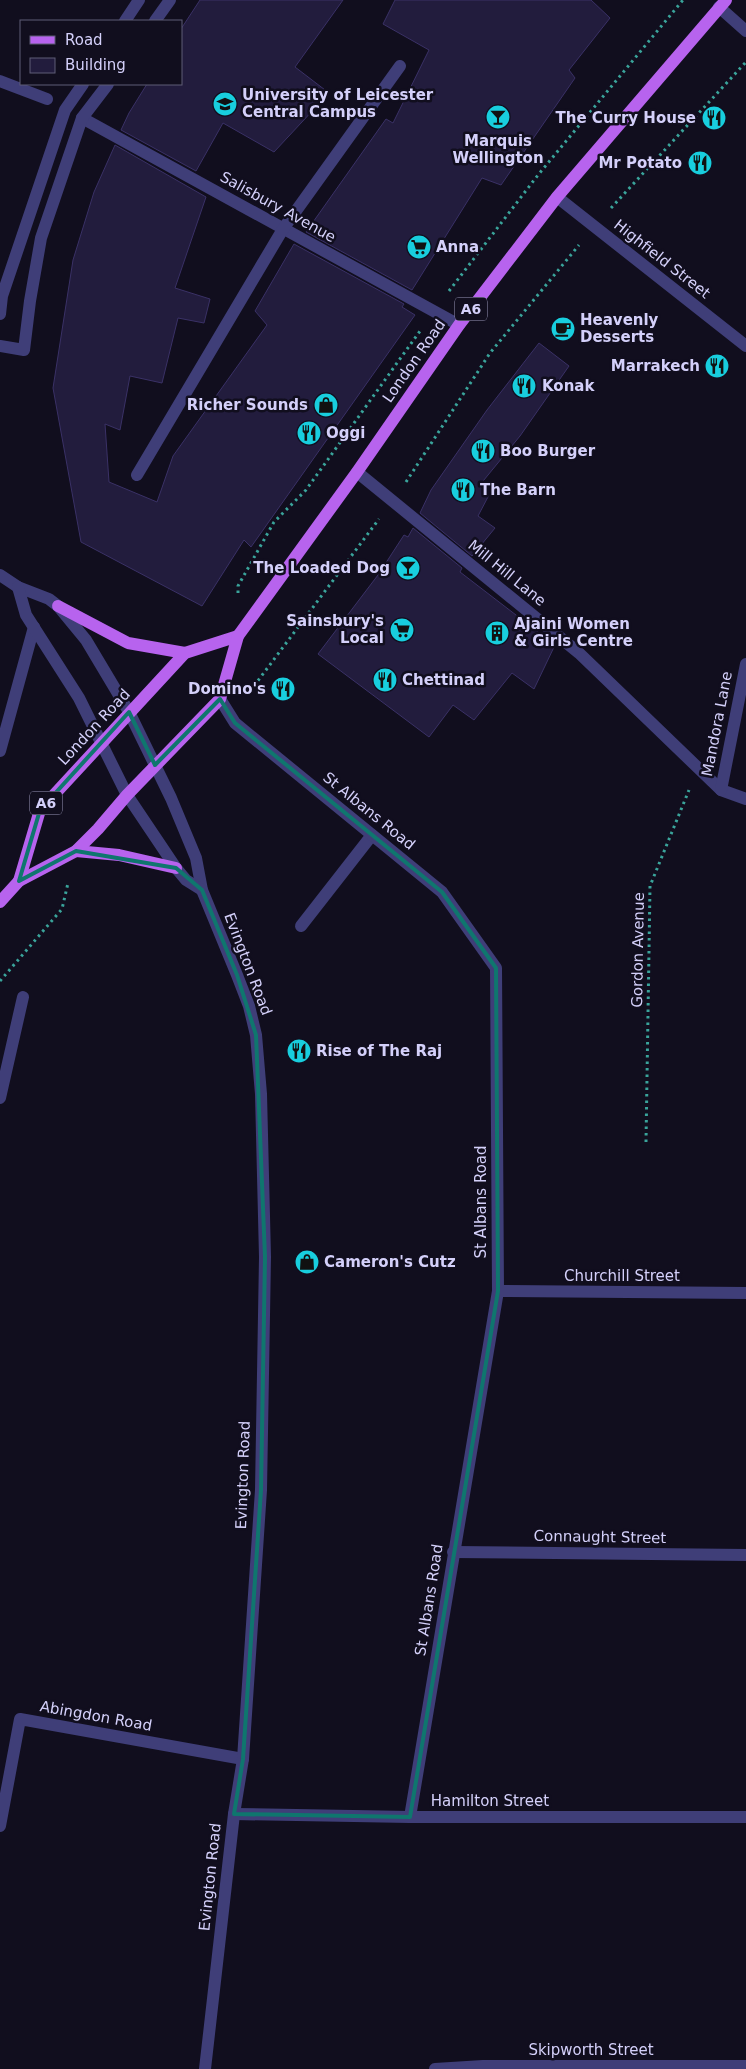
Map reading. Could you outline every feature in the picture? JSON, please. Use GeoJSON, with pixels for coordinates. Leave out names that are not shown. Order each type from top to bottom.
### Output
{"type":"FeatureCollection","features":[{"type":"Feature","properties":{"kind":"main road","name":"London Road"},"geometry":{"type":"LineString","coordinates":[[0,902],[19,881],[76,850],[220,699],[238,636],[357,472],[459,325],[557,197],[722,4]]}},
{"type":"Feature","properties":{"kind":"main road"},"geometry":{"type":"LineString","coordinates":[[58,606],[128,644],[185,652],[238,636]]}},
{"type":"Feature","properties":{"kind":"main road","name":"London Road"},"geometry":{"type":"LineString","coordinates":[[19,881],[40,810],[185,652]]}},
{"type":"Feature","properties":{"kind":"main road"},"geometry":{"type":"LineString","coordinates":[[76,850],[120,855],[176,868]]}},
{"type":"Feature","properties":{"kind":"street"},"geometry":{"type":"LineString","coordinates":[[126,20],[139,0]]}},
{"type":"Feature","properties":{"kind":"street"},"geometry":{"type":"LineString","coordinates":[[156,20],[170,0]]}},
{"type":"Feature","properties":{"kind":"street"},"geometry":{"type":"LineString","coordinates":[[722,4],[746,31]]}},
{"type":"Feature","properties":{"kind":"street"},"geometry":{"type":"LineString","coordinates":[[137,475],[284,228],[400,66]]}},
{"type":"Feature","properties":{"kind":"street"},"geometry":{"type":"LineString","coordinates":[[0,81],[47,100]]}},
{"type":"Feature","properties":{"kind":"street"},"geometry":{"type":"LineString","coordinates":[[0,314],[2,296],[65,110],[82,85]]}},
{"type":"Feature","properties":{"kind":"street"},"geometry":{"type":"LineString","coordinates":[[0,346],[24,350],[41,238],[82,118],[107,85]]}},
{"type":"Feature","properties":{"kind":"street","name":"Salisbury Avenue"},"geometry":{"type":"LineString","coordinates":[[82,118],[459,325]]}},
{"type":"Feature","properties":{"kind":"street","name":"Highfield Street"},"geometry":{"type":"LineString","coordinates":[[557,197],[746,346]]}},
{"type":"Feature","properties":{"kind":"street","name":"Mill Hill Lane"},"geometry":{"type":"LineString","coordinates":[[357,472],[579,653],[721,790],[746,799]]}},
{"type":"Feature","properties":{"kind":"street"},"geometry":{"type":"LineString","coordinates":[[0,575],[18,587],[49,599],[58,606]]}},
{"type":"Feature","properties":{"kind":"street"},"geometry":{"type":"LineString","coordinates":[[18,587],[26,615],[79,698],[127,795],[176,868],[186,880],[202,890]]}},
{"type":"Feature","properties":{"kind":"street","name":"Evington Road"},"geometry":{"type":"LineString","coordinates":[[58,606],[86,640],[130,712],[156,765],[196,858],[202,890],[249,1006],[256,1035],[261,1094],[265,1257],[260,1490],[243,1759],[234,1814],[205,2069]]}},
{"type":"Feature","properties":{"kind":"street"},"geometry":{"type":"LineString","coordinates":[[0,752],[34,627]]}},
{"type":"Feature","properties":{"kind":"street","name":"Mandora Lane"},"geometry":{"type":"LineString","coordinates":[[721,790],[746,664]]}},
{"type":"Feature","properties":{"kind":"street","name":"St Albans Road"},"geometry":{"type":"LineString","coordinates":[[220,699],[234,722],[442,892],[496,968],[498,1291],[410,1817]]}},
{"type":"Feature","properties":{"kind":"street"},"geometry":{"type":"LineString","coordinates":[[301,926],[372,835]]}},
{"type":"Feature","properties":{"kind":"street"},"geometry":{"type":"LineString","coordinates":[[0,1098],[23,998]]}},
{"type":"Feature","properties":{"kind":"street","name":"Churchill Street"},"geometry":{"type":"LineString","coordinates":[[498,1291],[746,1293]]}},
{"type":"Feature","properties":{"kind":"street","name":"Connaught Street"},"geometry":{"type":"LineString","coordinates":[[453,1552],[746,1555]]}},
{"type":"Feature","properties":{"kind":"street","name":"Abingdon Road"},"geometry":{"type":"LineString","coordinates":[[0,1826],[20,1719],[243,1759]]}},
{"type":"Feature","properties":{"kind":"street","name":"Hamilton Street"},"geometry":{"type":"LineString","coordinates":[[234,1814],[410,1817],[746,1817]]}},
{"type":"Feature","properties":{"kind":"street","name":"Skipworth Street"},"geometry":{"type":"LineString","coordinates":[[435,2069],[483,2066],[746,2066]]}},
{"type":"Feature","properties":{"kind":"path"},"geometry":{"type":"LineString","coordinates":[[220,699],[254,686],[393,501],[490,353],[594,227],[746,62]]}},
{"type":"Feature","properties":{"kind":"path","name":"Gordon Avenue"},"geometry":{"type":"LineString","coordinates":[[646,1142],[650,886],[698,768]]}},
{"type":"Feature","properties":{"kind":"path"},"geometry":{"type":"LineString","coordinates":[[0,981],[62,909],[76,850]]}},
{"type":"Feature","properties":{"kind":"highlighted area"},"geometry":{"type":"Polygon","coordinates":[[[220,699],[235,723],[442,892],[496,968],[498,1291],[410,1817],[234,1814],[243,1759],[261,1490],[265,1257],[256,1035],[237,975],[202,890],[176,868],[76,851],[19,881],[40,810],[129,712],[155,765],[220,699]]]}},
{"type":"Feature","properties":{"kind":"building","name":"University of Leicester Central Campus"},"geometry":{"type":"Polygon","coordinates":[[[200,0],[343,0],[295,67],[329,93],[274,152],[223,123],[196,171],[121,130],[146,85],[182,85],[182,27],[200,0]]]}},
{"type":"Feature","properties":{"kind":"building"},"geometry":{"type":"Polygon","coordinates":[[[395,0],[591,0],[610,18],[569,70],[575,78],[501,185],[482,178],[412,290],[306,232],[386,119],[393,123],[429,50],[383,24],[395,0]]]}},
{"type":"Feature","properties":{"kind":"building"},"geometry":{"type":"Polygon","coordinates":[[[115,145],[206,197],[175,288],[210,299],[204,323],[178,318],[162,383],[130,376],[120,430],[105,424],[109,482],[157,502],[173,456],[267,325],[255,311],[294,244],[404,304],[402,307],[415,315],[251,547],[244,540],[202,606],[81,542],[53,388],[73,260],[94,192],[115,145]]]}},
{"type":"Feature","properties":{"kind":"building"},"geometry":{"type":"Polygon","coordinates":[[[539,343],[569,366],[520,436],[479,486],[489,495],[478,516],[495,528],[472,556],[420,513],[431,490],[487,410],[539,343]]]}},
{"type":"Feature","properties":{"kind":"building"},"geometry":{"type":"Polygon","coordinates":[[[413,528],[462,568],[460,572],[555,645],[534,689],[512,673],[474,720],[453,705],[429,737],[318,654],[378,575],[404,535],[408,537],[413,528]]]}},
{"type":"Feature","properties":{"kind":"place","name":"University of Leicester Central Campus"},"geometry":{"type":"Point","coordinates":[225,104]}},
{"type":"Feature","properties":{"kind":"place","name":"Marquis Wellington"},"geometry":{"type":"Point","coordinates":[498,117]}},
{"type":"Feature","properties":{"kind":"place","name":"The Curry House"},"geometry":{"type":"Point","coordinates":[714,118]}},
{"type":"Feature","properties":{"kind":"place","name":"Mr Potato"},"geometry":{"type":"Point","coordinates":[700,163]}},
{"type":"Feature","properties":{"kind":"place","name":"Anna"},"geometry":{"type":"Point","coordinates":[419,247]}},
{"type":"Feature","properties":{"kind":"place","name":"Heavenly Desserts"},"geometry":{"type":"Point","coordinates":[563,329]}},
{"type":"Feature","properties":{"kind":"place","name":"Marrakech"},"geometry":{"type":"Point","coordinates":[717,366]}},
{"type":"Feature","properties":{"kind":"place","name":"Konak"},"geometry":{"type":"Point","coordinates":[524,386]}},
{"type":"Feature","properties":{"kind":"place","name":"Richer Sounds"},"geometry":{"type":"Point","coordinates":[326,405]}},
{"type":"Feature","properties":{"kind":"place","name":"Oggi"},"geometry":{"type":"Point","coordinates":[309,433]}},
{"type":"Feature","properties":{"kind":"place","name":"Boo Burger"},"geometry":{"type":"Point","coordinates":[483,451]}},
{"type":"Feature","properties":{"kind":"place","name":"The Barn"},"geometry":{"type":"Point","coordinates":[463,490]}},
{"type":"Feature","properties":{"kind":"place","name":"The Loaded Dog"},"geometry":{"type":"Point","coordinates":[408,568]}},
{"type":"Feature","properties":{"kind":"place","name":"Sainsbury's Local"},"geometry":{"type":"Point","coordinates":[402,630]}},
{"type":"Feature","properties":{"kind":"place","name":"Ajaini Women & Girls Centre"},"geometry":{"type":"Point","coordinates":[497,633]}},
{"type":"Feature","properties":{"kind":"place","name":"Chettinad"},"geometry":{"type":"Point","coordinates":[385,680]}},
{"type":"Feature","properties":{"kind":"place","name":"Domino's"},"geometry":{"type":"Point","coordinates":[283,689]}},
{"type":"Feature","properties":{"kind":"place","name":"Rise of The Raj"},"geometry":{"type":"Point","coordinates":[299,1051]}},
{"type":"Feature","properties":{"kind":"place","name":"Cameron's Cutz"},"geometry":{"type":"Point","coordinates":[307,1262]}}]}
